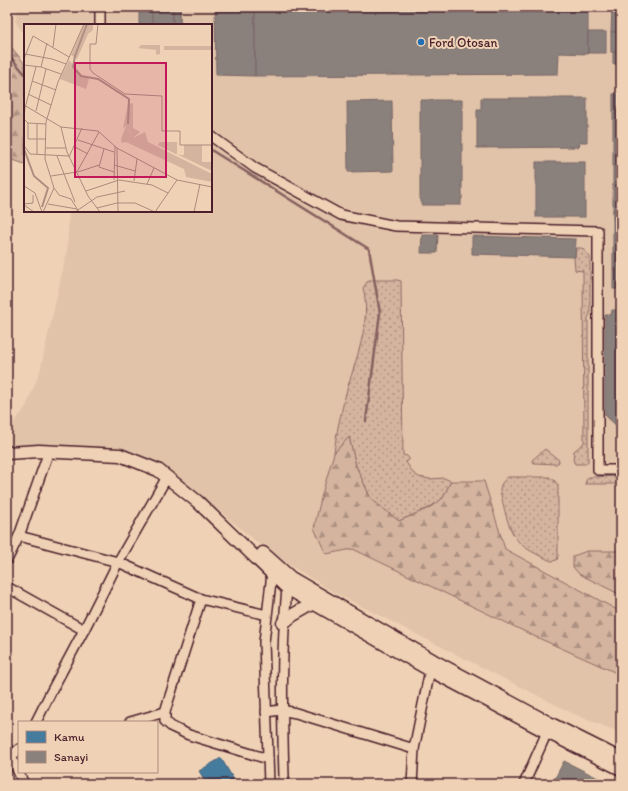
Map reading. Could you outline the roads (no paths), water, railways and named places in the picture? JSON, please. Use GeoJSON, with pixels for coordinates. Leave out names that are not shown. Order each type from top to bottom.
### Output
{"type":"FeatureCollection","features":[{"type":"Feature","properties":{"kind":"main road"},"geometry":{"type":"LineString","coordinates":[[7,447],[38,444],[121,449],[161,463],[202,497],[291,578],[441,664],[551,724],[621,759]]}},
{"type":"Feature","properties":{"kind":"main road"},"geometry":{"type":"LineString","coordinates":[[7,453],[39,450],[120,455],[158,470],[198,502],[287,588],[430,670],[547,732],[621,769]]}},
{"type":"Feature","properties":{"kind":"main road"},"geometry":{"type":"LineString","coordinates":[[284,623],[293,615],[314,603]]}},
{"type":"Feature","properties":{"kind":"street"},"geometry":{"type":"LineString","coordinates":[[100,7],[100,24]]}},
{"type":"Feature","properties":{"kind":"street"},"geometry":{"type":"LineString","coordinates":[[212,137],[255,168],[341,215],[396,226],[598,231],[598,470],[621,470]]}},
{"type":"Feature","properties":{"kind":"street"},"geometry":{"type":"LineString","coordinates":[[7,560],[18,536],[49,451]]}},
{"type":"Feature","properties":{"kind":"street"},"geometry":{"type":"LineString","coordinates":[[36,721],[118,562],[167,477]]}},
{"type":"Feature","properties":{"kind":"street"},"geometry":{"type":"LineString","coordinates":[[18,536],[118,562],[201,599],[267,615]]}},
{"type":"Feature","properties":{"kind":"street"},"geometry":{"type":"LineString","coordinates":[[269,784],[264,642],[272,573]]}},
{"type":"Feature","properties":{"kind":"street"},"geometry":{"type":"LineString","coordinates":[[7,587],[84,630]]}},
{"type":"Feature","properties":{"kind":"street"},"geometry":{"type":"LineString","coordinates":[[283,784],[282,710],[284,623],[287,588]]}},
{"type":"Feature","properties":{"kind":"street"},"geometry":{"type":"LineString","coordinates":[[201,599],[165,712],[165,721],[172,727],[189,734],[268,759]]}},
{"type":"Feature","properties":{"kind":"street"},"geometry":{"type":"LineString","coordinates":[[412,784],[414,749],[430,670]]}},
{"type":"Feature","properties":{"kind":"street"},"geometry":{"type":"LineString","coordinates":[[266,712],[282,710],[296,713],[414,749]]}},
{"type":"Feature","properties":{"kind":"street"},"geometry":{"type":"LineString","coordinates":[[134,721],[165,712]]}},
{"type":"Feature","properties":{"kind":"street"},"geometry":{"type":"LineString","coordinates":[[524,784],[547,732]]}},
{"type":"Feature","properties":{"kind":"street"},"geometry":{"type":"LineString","coordinates":[[11,754],[18,770]]}},
{"type":"Feature","properties":{"kind":"street"},"geometry":{"type":"LineString","coordinates":[[19,773],[24,784]]}},
{"type":"Feature","properties":{"kind":"waterway"},"geometry":{"type":"LineString","coordinates":[[7,53],[24,73]]}},
{"type":"Feature","properties":{"kind":"waterway"},"geometry":{"type":"LineString","coordinates":[[212,151],[369,249],[380,313],[366,421]]}},
{"type":"Feature","properties":{"kind":"place","name":"Ford Otosan"},"geometry":{"type":"Point","coordinates":[421,42]}}]}
